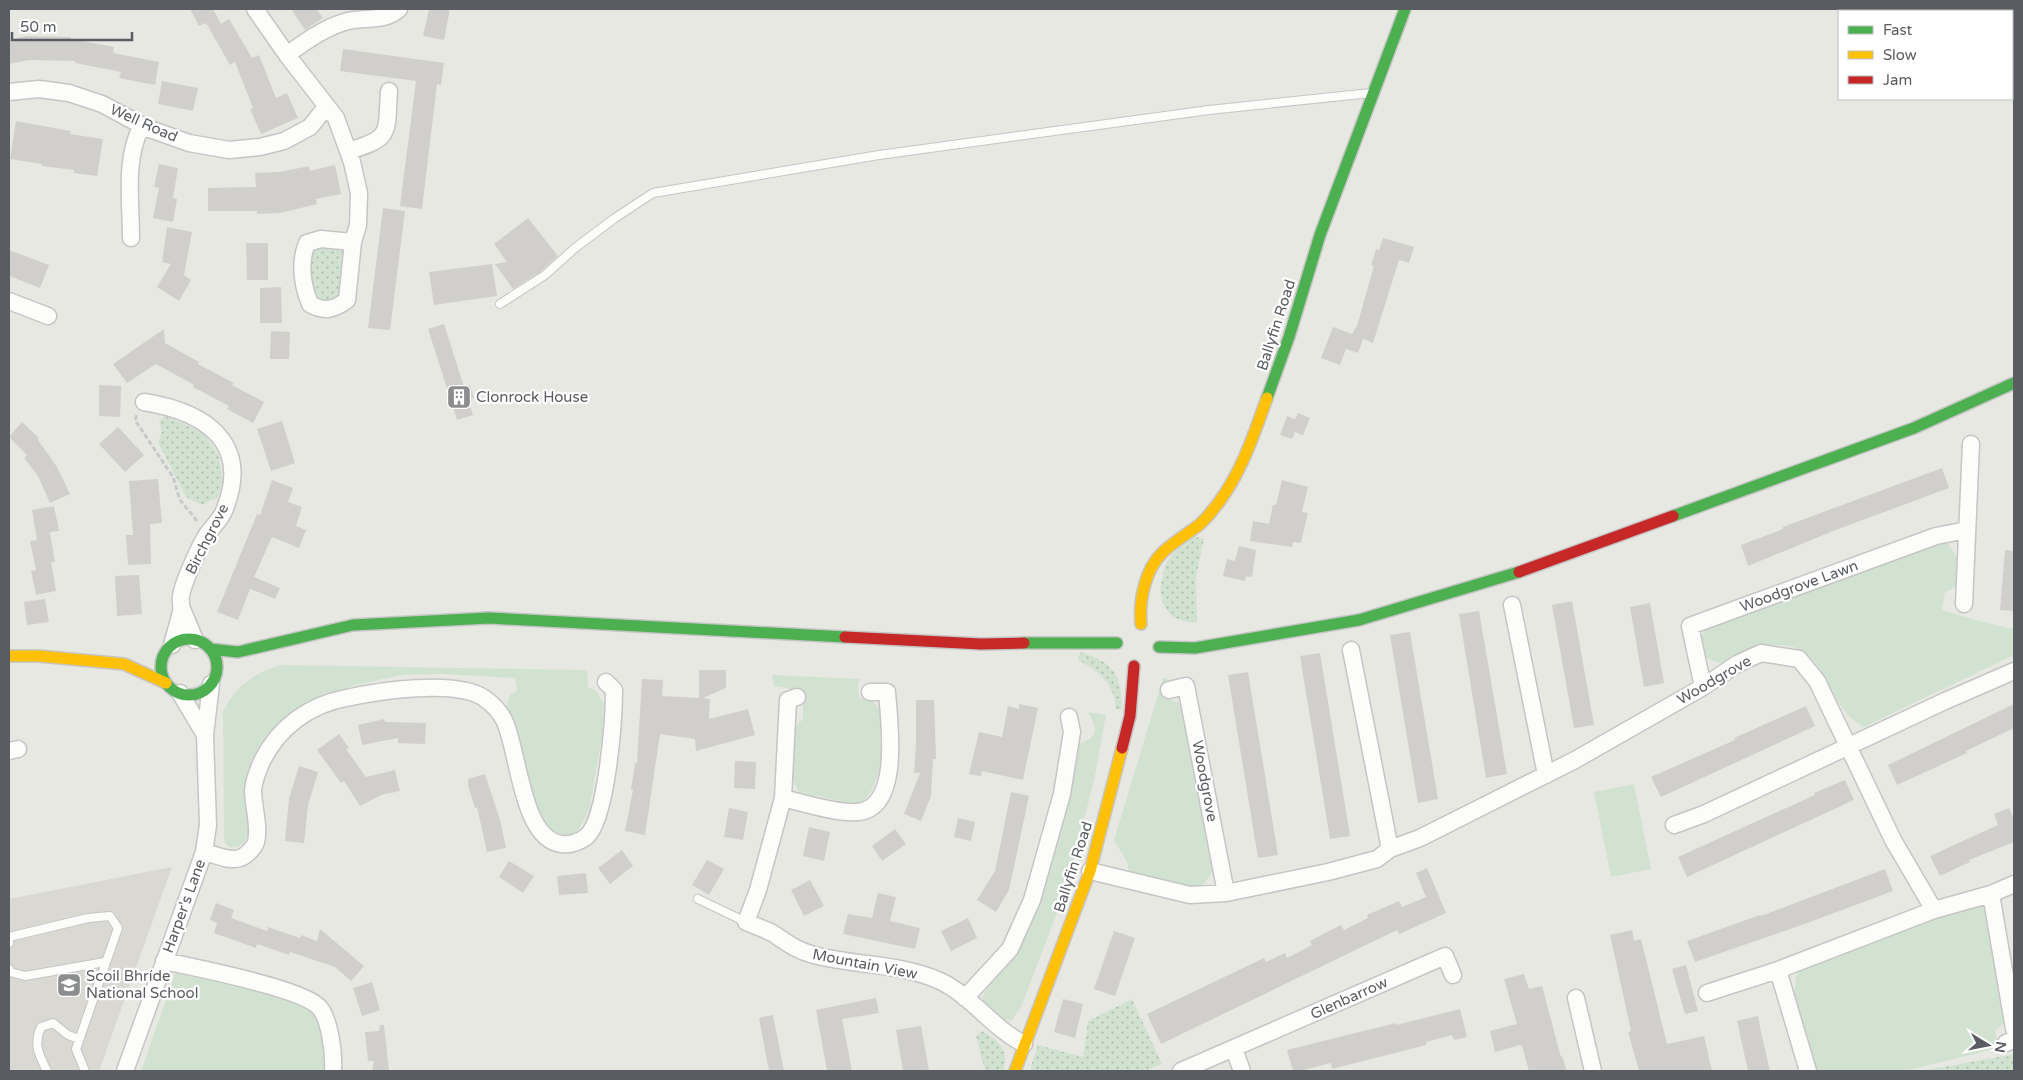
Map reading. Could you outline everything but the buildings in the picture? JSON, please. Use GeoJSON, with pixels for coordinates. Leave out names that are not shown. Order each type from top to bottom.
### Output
{"type":"FeatureCollection","features":[{"type":"Feature","properties":{"kind":"street"},"geometry":{"type":"LineString","coordinates":[[255,9],[287,55],[331,112],[348,151],[359,193],[358,225],[353,242],[347,300],[337,307],[324,310],[310,304],[304,289],[302,271],[307,243],[321,239],[353,242]]}},
{"type":"Feature","properties":{"kind":"street"},"geometry":{"type":"LineString","coordinates":[[287,55],[308,39],[347,21],[392,16],[399,9]]}},
{"type":"Feature","properties":{"kind":"street","name":"Ballyfin Road"},"geometry":{"type":"LineString","coordinates":[[1126,640],[1140,610],[1143,592],[1155,561],[1164,551],[1201,522],[1219,502],[1232,483],[1248,450],[1289,337],[1320,235],[1404,9]]}},
{"type":"Feature","properties":{"kind":"street","name":"Well Road"},"geometry":{"type":"LineString","coordinates":[[9,92],[38,89],[69,93],[102,104],[142,125],[189,143],[229,150],[260,147],[284,140],[310,127],[331,112]]}},
{"type":"Feature","properties":{"kind":"street"},"geometry":{"type":"LineString","coordinates":[[348,151],[378,141],[386,131],[389,90]]}},
{"type":"Feature","properties":{"kind":"street"},"geometry":{"type":"LineString","coordinates":[[131,238],[131,156],[136,137],[142,125]]}},
{"type":"Feature","properties":{"kind":"street"},"geometry":{"type":"LineString","coordinates":[[9,301],[48,316]]}},
{"type":"Feature","properties":{"kind":"street"},"geometry":{"type":"LineString","coordinates":[[1159,647],[1196,648],[1359,620],[1518,572],[1694,510],[1914,428],[2014,383]]}},
{"type":"Feature","properties":{"kind":"street","name":"Birchgrove"},"geometry":{"type":"LineString","coordinates":[[144,402],[164,406],[193,417],[213,430],[224,442],[230,454],[233,470],[232,482],[223,513],[208,534],[194,560],[181,596],[182,609],[195,640]]}},
{"type":"Feature","properties":{"kind":"street"},"geometry":{"type":"LineString","coordinates":[[1964,604],[1970,444]]}},
{"type":"Feature","properties":{"kind":"street","name":"Woodgrove Lawn"},"geometry":{"type":"LineString","coordinates":[[1702,687],[1690,626],[1936,536],[1967,530]]}},
{"type":"Feature","properties":{"kind":"street"},"geometry":{"type":"LineString","coordinates":[[1512,605],[1546,775]]}},
{"type":"Feature","properties":{"kind":"street","name":"Birchgrove"},"geometry":{"type":"LineString","coordinates":[[169,648],[182,609]]}},
{"type":"Feature","properties":{"kind":"street"},"geometry":{"type":"LineString","coordinates":[[124,664],[145,658],[187,639],[195,640],[210,649],[238,652],[301,636],[353,626],[406,621],[489,618],[982,644],[1103,642],[1126,640],[1154,632],[1159,647],[1151,662],[1134,666],[1126,640]]}},
{"type":"Feature","properties":{"kind":"street"},"geometry":{"type":"LineString","coordinates":[[166,683],[161,668],[169,648]]}},
{"type":"Feature","properties":{"kind":"street"},"geometry":{"type":"LineString","coordinates":[[210,649],[217,663],[214,678]]}},
{"type":"Feature","properties":{"kind":"street"},"geometry":{"type":"LineString","coordinates":[[1351,650],[1390,849]]}},
{"type":"Feature","properties":{"kind":"street"},"geometry":{"type":"LineString","coordinates":[[9,656],[39,656],[124,664],[166,683],[180,693],[197,694],[238,652]]}},
{"type":"Feature","properties":{"kind":"street","name":"Woodgrove"},"geometry":{"type":"LineString","coordinates":[[1090,871],[1190,895],[1226,893],[1328,872],[1377,859],[1390,849],[1420,838],[1575,760],[1702,687],[1737,664],[1761,653],[1799,659],[1817,682],[1893,840],[1934,910]]}},
{"type":"Feature","properties":{"kind":"street","name":"Ballyfin Road"},"geometry":{"type":"LineString","coordinates":[[1015,1071],[1090,871],[1130,716],[1134,666]]}},
{"type":"Feature","properties":{"kind":"street"},"geometry":{"type":"LineString","coordinates":[[1674,825],[1704,814],[1945,701],[2014,671]]}},
{"type":"Feature","properties":{"kind":"street","name":"Harper's Lane"},"geometry":{"type":"LineString","coordinates":[[125,1071],[204,852],[208,816],[205,735],[214,678]]}},
{"type":"Feature","properties":{"kind":"street"},"geometry":{"type":"LineString","coordinates":[[204,852],[233,859],[241,858],[251,851],[256,843],[256,812],[253,791],[255,778],[274,740],[308,711],[344,698],[419,689],[450,688],[483,697],[504,718],[512,739],[526,802],[536,825],[549,840],[558,844],[574,844],[587,836],[593,828],[603,791],[614,724],[614,690],[606,682]]}},
{"type":"Feature","properties":{"kind":"street","name":"Woodgrove"},"geometry":{"type":"LineString","coordinates":[[1169,690],[1186,686],[1226,893]]}},
{"type":"Feature","properties":{"kind":"street"},"geometry":{"type":"LineString","coordinates":[[783,798],[849,812],[866,810],[878,802],[883,793],[890,767],[887,692],[870,692]]}},
{"type":"Feature","properties":{"kind":"street","name":"Harper's Lane"},"geometry":{"type":"LineString","coordinates":[[180,693],[205,735]]}},
{"type":"Feature","properties":{"kind":"street"},"geometry":{"type":"LineString","coordinates":[[746,922],[758,890],[783,798],[788,700],[797,697]]}},
{"type":"Feature","properties":{"kind":"street"},"geometry":{"type":"LineString","coordinates":[[965,998],[1010,949],[1027,914],[1054,825],[1076,726]]}},
{"type":"Feature","properties":{"kind":"street"},"geometry":{"type":"LineString","coordinates":[[1707,993],[1778,970],[1934,910],[1991,894],[2014,884]]}},
{"type":"Feature","properties":{"kind":"street"},"geometry":{"type":"LineString","coordinates":[[1991,894],[2012,1037]]}},
{"type":"Feature","properties":{"kind":"street","name":"Mountain View"},"geometry":{"type":"LineString","coordinates":[[746,922],[773,934],[784,943],[812,955],[844,962],[900,968],[920,973],[953,988],[1000,1029],[1024,1044]]}},
{"type":"Feature","properties":{"kind":"street","name":"Glenbarrow"},"geometry":{"type":"LineString","coordinates":[[1182,1071],[1445,956],[1454,975]]}},
{"type":"Feature","properties":{"kind":"street"},"geometry":{"type":"LineString","coordinates":[[164,961],[242,979],[309,999],[319,1006],[325,1015],[329,1028],[333,1071]]}},
{"type":"Feature","properties":{"kind":"street"},"geometry":{"type":"LineString","coordinates":[[1778,970],[1808,1071]]}},
{"type":"Feature","properties":{"kind":"street"},"geometry":{"type":"LineString","coordinates":[[1576,998],[1592,1071]]}},
{"type":"Feature","properties":{"kind":"street"},"geometry":{"type":"LineString","coordinates":[[1234,1049],[1242,1071]]}},
{"type":"Feature","properties":{"kind":"lane"},"geometry":{"type":"LineString","coordinates":[[500,304],[545,275],[602,228],[652,193],[898,152],[1209,110],[1373,93]]}},
{"type":"Feature","properties":{"kind":"lane"},"geometry":{"type":"LineString","coordinates":[[698,899],[746,922]]}},
{"type":"Feature","properties":{"kind":"lane"},"geometry":{"type":"LineString","coordinates":[[9,943],[9,937],[88,918],[110,916],[118,928],[76,1049],[85,1071]]}},
{"type":"Feature","properties":{"kind":"lane"},"geometry":{"type":"LineString","coordinates":[[9,969],[10,972],[25,976],[105,962]]}},
{"type":"Feature","properties":{"kind":"lane"},"geometry":{"type":"LineString","coordinates":[[47,1071],[37,1050],[36,1037],[41,1027],[53,1023],[68,1036],[79,1039]]}},
{"type":"Feature","properties":{"kind":"path"},"geometry":{"type":"LineString","coordinates":[[144,402],[135,420],[173,477],[180,500],[208,534]]}},
{"type":"Feature","properties":{"kind":"shaded area","name":"Scoil Bhríde National School"},"geometry":{"type":"Polygon","coordinates":[[[172,867],[99,1071],[9,1071],[9,899],[172,867]]]}},
{"type":"Feature","properties":{"kind":"green space"},"geometry":{"type":"Polygon","coordinates":[[[316,245],[345,248],[340,290],[337,298],[329,301],[315,293],[312,284],[309,255],[316,245]]]}},
{"type":"Feature","properties":{"kind":"green space"},"geometry":{"type":"Polygon","coordinates":[[[165,416],[203,432],[219,456],[223,482],[217,498],[202,505],[186,497],[158,442],[162,432],[159,421],[165,416]]]}},
{"type":"Feature","properties":{"kind":"green space"},"geometry":{"type":"Polygon","coordinates":[[[1194,536],[1204,539],[1196,577],[1197,622],[1187,622],[1171,615],[1166,609],[1161,594],[1161,585],[1167,562],[1177,550],[1194,536]]]}},
{"type":"Feature","properties":{"kind":"green space"},"geometry":{"type":"Polygon","coordinates":[[[1944,539],[1954,551],[1959,567],[1959,575],[1953,588],[1945,592],[1942,610],[2013,629],[2014,655],[1864,727],[1853,720],[1844,710],[1816,664],[1807,654],[1796,648],[1783,645],[1763,647],[1724,663],[1714,661],[1702,655],[1698,642],[1706,628],[1944,539]]]}},
{"type":"Feature","properties":{"kind":"green space"},"geometry":{"type":"Polygon","coordinates":[[[1080,652],[1101,660],[1114,672],[1120,688],[1122,710],[1116,709],[1112,692],[1104,679],[1093,669],[1078,660],[1080,652]]]}},
{"type":"Feature","properties":{"kind":"green space"},"geometry":{"type":"Polygon","coordinates":[[[280,665],[587,670],[588,687],[596,691],[604,704],[602,738],[589,810],[579,829],[563,837],[554,836],[539,822],[506,710],[510,695],[517,691],[515,678],[442,674],[402,675],[355,685],[311,700],[285,718],[269,737],[248,835],[241,845],[229,847],[225,843],[224,837],[223,712],[233,695],[246,682],[261,672],[280,665]]]}},
{"type":"Feature","properties":{"kind":"green space"},"geometry":{"type":"Polygon","coordinates":[[[772,675],[860,679],[858,685],[859,698],[873,702],[880,713],[881,757],[879,771],[874,786],[866,798],[854,804],[799,792],[792,779],[794,728],[803,719],[803,702],[800,693],[788,688],[774,686],[772,675]]]}},
{"type":"Feature","properties":{"kind":"green space"},"geometry":{"type":"Polygon","coordinates":[[[1163,678],[1167,678],[1166,686],[1171,700],[1182,704],[1186,711],[1213,870],[1205,883],[1196,888],[1129,872],[1127,862],[1114,840],[1163,678]]]}},
{"type":"Feature","properties":{"kind":"green space"},"geometry":{"type":"Polygon","coordinates":[[[1088,712],[1106,715],[1094,781],[1066,889],[1022,1005],[1012,1020],[1003,1021],[983,1001],[983,996],[988,987],[985,985],[1018,950],[1030,928],[1048,870],[1077,745],[1089,739],[1094,733],[1094,724],[1088,712]]]}},
{"type":"Feature","properties":{"kind":"green space"},"geometry":{"type":"Polygon","coordinates":[[[1634,784],[1651,869],[1611,877],[1594,792],[1634,784]]]}},
{"type":"Feature","properties":{"kind":"green space"},"geometry":{"type":"Polygon","coordinates":[[[1970,903],[1984,908],[1990,916],[2007,1016],[2002,1025],[1995,1031],[1999,1048],[1905,1071],[1817,1071],[1812,1065],[1794,994],[1796,977],[1801,969],[1970,903]]]}},
{"type":"Feature","properties":{"kind":"green space"},"geometry":{"type":"Polygon","coordinates":[[[180,972],[297,998],[314,1012],[321,1028],[326,1071],[141,1071],[175,974],[180,972]]]}},
{"type":"Feature","properties":{"kind":"green space"},"geometry":{"type":"Polygon","coordinates":[[[1132,999],[1162,1064],[1146,1071],[1031,1071],[1038,1045],[1083,1057],[1088,1021],[1132,999]]]}},
{"type":"Feature","properties":{"kind":"green space"},"geometry":{"type":"Polygon","coordinates":[[[982,1031],[1002,1047],[1005,1057],[1003,1071],[985,1071],[976,1036],[982,1031]]]}},
{"type":"Feature","properties":{"kind":"green space"},"geometry":{"type":"Polygon","coordinates":[[[2014,1054],[2014,1071],[1922,1071],[2014,1054]]]}},
{"type":"Feature","properties":{"kind":"traffic: fast"},"geometry":{"type":"LineString","coordinates":[[1267,398],[1289,337],[1320,235],[1405,9]]}},
{"type":"Feature","properties":{"kind":"traffic: fast"},"geometry":{"type":"LineString","coordinates":[[1673,516],[1914,428],[2014,383]]}},
{"type":"Feature","properties":{"kind":"traffic: fast"},"geometry":{"type":"LineString","coordinates":[[1159,647],[1195,648],[1359,620],[1519,572]]}},
{"type":"Feature","properties":{"kind":"traffic: fast"},"geometry":{"type":"LineString","coordinates":[[210,649],[238,652],[353,625],[489,618],[845,637]]}},
{"type":"Feature","properties":{"kind":"traffic: fast"},"geometry":{"type":"LineString","coordinates":[[189,639],[200,641],[209,647],[215,656],[217,667],[215,678],[209,687],[200,693],[189,695],[178,693],[169,687],[163,678],[161,667],[163,656],[169,647],[178,641],[189,639]]}},
{"type":"Feature","properties":{"kind":"traffic: fast"},"geometry":{"type":"LineString","coordinates":[[1024,643],[1117,643]]}},
{"type":"Feature","properties":{"kind":"traffic: slow"},"geometry":{"type":"LineString","coordinates":[[1141,624],[1142,595],[1151,568],[1166,549],[1199,525],[1217,505],[1247,452],[1267,398]]}},
{"type":"Feature","properties":{"kind":"traffic: slow"},"geometry":{"type":"LineString","coordinates":[[9,656],[39,656],[124,664],[166,683]]}},
{"type":"Feature","properties":{"kind":"traffic: slow"},"geometry":{"type":"LineString","coordinates":[[1015,1071],[1090,871],[1122,748]]}},
{"type":"Feature","properties":{"kind":"traffic: jam"},"geometry":{"type":"LineString","coordinates":[[1519,572],[1673,516]]}},
{"type":"Feature","properties":{"kind":"traffic: jam"},"geometry":{"type":"LineString","coordinates":[[845,637],[981,644],[1024,643]]}},
{"type":"Feature","properties":{"kind":"traffic: jam"},"geometry":{"type":"LineString","coordinates":[[1122,748],[1130,716],[1134,666]]}},
{"type":"Feature","properties":{"kind":"place","name":"Clonrock House"},"geometry":{"type":"Point","coordinates":[459,397]}},
{"type":"Feature","properties":{"kind":"place","name":"Scoil Bhríde National School"},"geometry":{"type":"Point","coordinates":[69,985]}}]}
